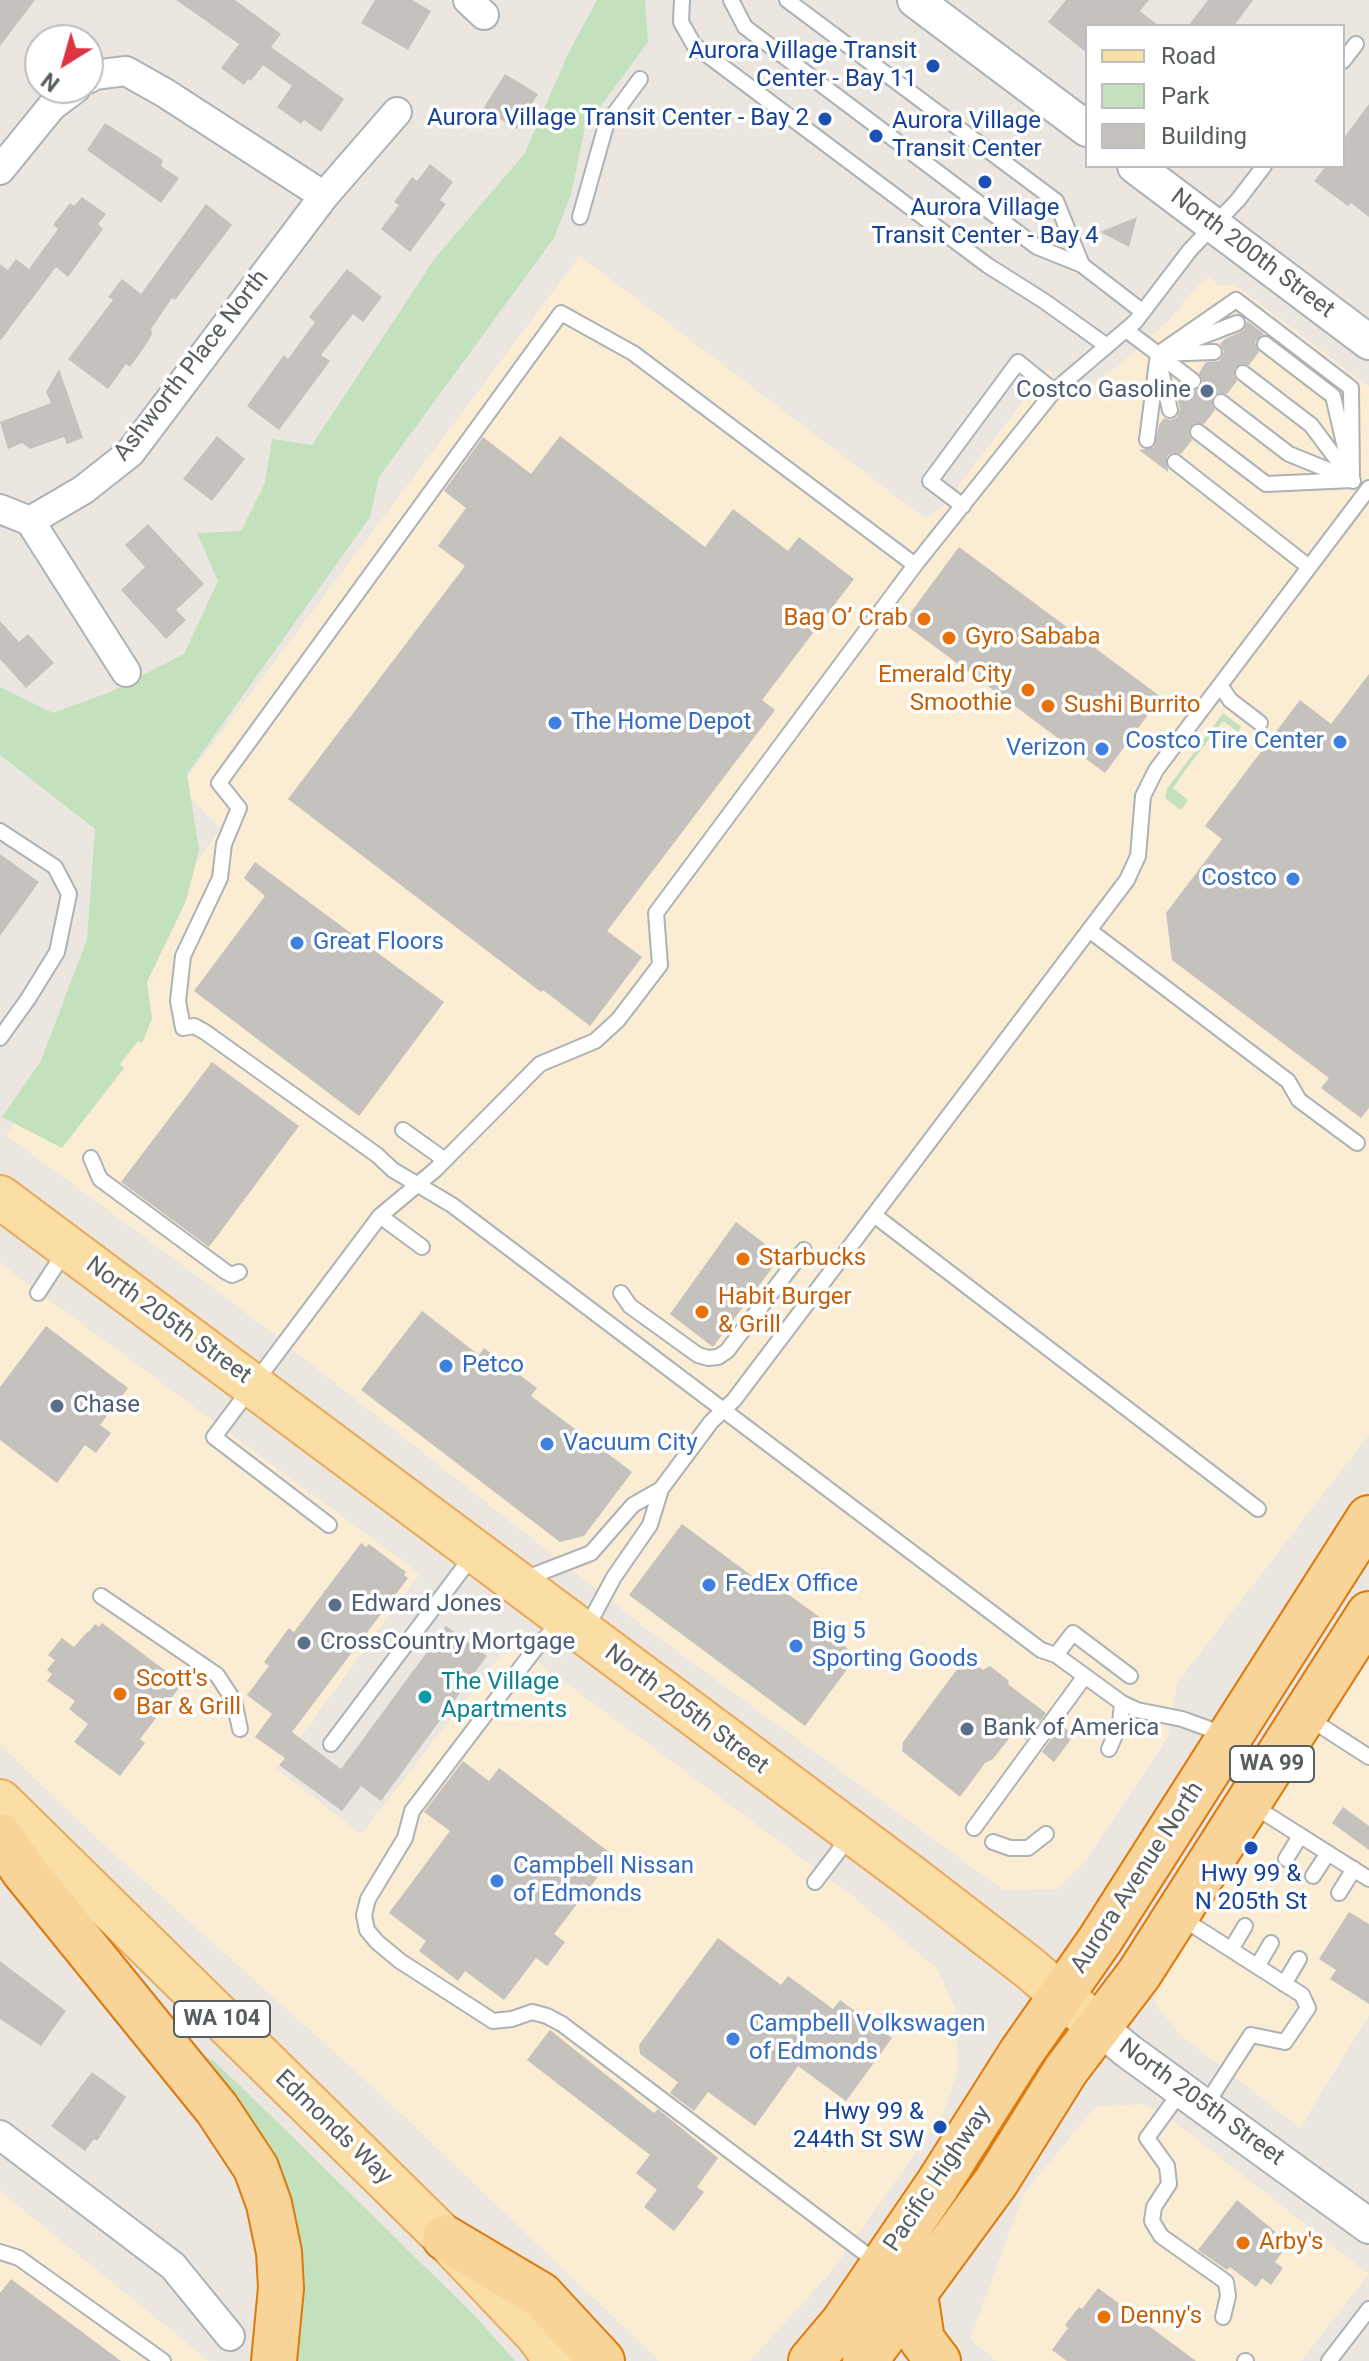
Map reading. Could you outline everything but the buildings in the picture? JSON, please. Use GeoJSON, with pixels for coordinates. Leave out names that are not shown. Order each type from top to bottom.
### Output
{"type":"FeatureCollection","features":[{"type":"Feature","properties":{"kind":"highway","name":"Aurora Avenue North"},"geometry":{"type":"LineString","coordinates":[[1061,1995],[1100,1940],[1369,1518]]}},
{"type":"Feature","properties":{"kind":"highway","name":"WA 99"},"geometry":{"type":"LineString","coordinates":[[1099,2027],[1139,1974],[1369,1614]]}},
{"type":"Feature","properties":{"kind":"highway"},"geometry":{"type":"LineString","coordinates":[[0,1836],[23,1870],[217,2109],[256,2168],[269,2204],[279,2252],[281,2288],[274,2361]]}},
{"type":"Feature","properties":{"kind":"highway","name":"Pacific Highway"},"geometry":{"type":"LineString","coordinates":[[811,2361],[843,2323],[938,2184],[1061,1995]]}},
{"type":"Feature","properties":{"kind":"highway","name":"Pacific Highway"},"geometry":{"type":"LineString","coordinates":[[865,2361],[996,2182],[1066,2070],[1099,2027]]}},
{"type":"Feature","properties":{"kind":"highway"},"geometry":{"type":"LineString","coordinates":[[445,2238],[541,2295],[602,2361]]}},
{"type":"Feature","properties":{"kind":"highway"},"geometry":{"type":"LineString","coordinates":[[915,2294],[922,2340],[938,2361]]}},
{"type":"Feature","properties":{"kind":"main road","name":"North 205th Street"},"geometry":{"type":"LineString","coordinates":[[8,1207],[68,1247],[253,1383],[852,1833],[1099,2027]]}},
{"type":"Feature","properties":{"kind":"main road","name":"Edmonds Way"},"geometry":{"type":"LineString","coordinates":[[0,1801],[445,2238],[537,2335],[556,2361]]}},
{"type":"Feature","properties":{"kind":"street"},"geometry":{"type":"LineString","coordinates":[[915,0],[1085,128]]}},
{"type":"Feature","properties":{"kind":"street"},"geometry":{"type":"LineString","coordinates":[[104,76],[126,71],[324,196]]}},
{"type":"Feature","properties":{"kind":"street"},"geometry":{"type":"LineString","coordinates":[[0,170],[55,104]]}},
{"type":"Feature","properties":{"kind":"street","name":"Ashworth Place North"},"geometry":{"type":"LineString","coordinates":[[30,521],[83,490],[130,453],[324,196],[397,112]]}},
{"type":"Feature","properties":{"kind":"street","name":"North 200th Street"},"geometry":{"type":"LineString","coordinates":[[1138,168],[1369,342]]}},
{"type":"Feature","properties":{"kind":"street"},"geometry":{"type":"LineString","coordinates":[[0,509],[30,521],[126,672]]}},
{"type":"Feature","properties":{"kind":"street","name":"North 205th Street"},"geometry":{"type":"LineString","coordinates":[[1099,2027],[1369,2226]]}},
{"type":"Feature","properties":{"kind":"street"},"geometry":{"type":"LineString","coordinates":[[0,2135],[173,2266],[230,2336]]}},
{"type":"Feature","properties":{"kind":"lane"},"geometry":{"type":"LineString","coordinates":[[682,0],[681,22],[694,45],[987,265],[1107,346]]}},
{"type":"Feature","properties":{"kind":"lane"},"geometry":{"type":"LineString","coordinates":[[731,0],[745,27],[775,51],[1037,247],[1082,265],[1143,312]]}},
{"type":"Feature","properties":{"kind":"lane"},"geometry":{"type":"LineString","coordinates":[[787,0],[1056,201],[1082,265]]}},
{"type":"Feature","properties":{"kind":"lane"},"geometry":{"type":"LineString","coordinates":[[1345,58],[1356,44]]}},
{"type":"Feature","properties":{"kind":"lane"},"geometry":{"type":"LineString","coordinates":[[580,217],[606,125],[640,79]]}},
{"type":"Feature","properties":{"kind":"lane"},"geometry":{"type":"LineString","coordinates":[[329,1525],[214,1437],[380,1216],[445,1160],[540,1064],[595,1041],[618,1020],[660,965],[656,913],[915,565],[1054,391],[1143,312],[1190,250],[1238,200],[1262,168]]}},
{"type":"Feature","properties":{"kind":"lane"},"geometry":{"type":"LineString","coordinates":[[1147,440],[1158,354],[1236,300],[1351,388],[1352,480]]}},
{"type":"Feature","properties":{"kind":"lane"},"geometry":{"type":"LineString","coordinates":[[915,565],[633,353],[561,313],[219,783],[239,808],[224,844],[220,878],[183,956],[178,1001],[183,1028],[194,1026],[205,1032],[377,1155],[393,1170],[452,1205],[1041,1650],[1056,1655],[1122,1703],[1137,1710],[1197,1723],[1230,1737]]}},
{"type":"Feature","properties":{"kind":"lane"},"geometry":{"type":"LineString","coordinates":[[1158,354],[1237,323]]}},
{"type":"Feature","properties":{"kind":"lane"},"geometry":{"type":"LineString","coordinates":[[1126,330],[1193,381]]}},
{"type":"Feature","properties":{"kind":"lane"},"geometry":{"type":"LineString","coordinates":[[1265,344],[1333,396],[1352,480]]}},
{"type":"Feature","properties":{"kind":"lane"},"geometry":{"type":"LineString","coordinates":[[1158,354],[1214,352]]}},
{"type":"Feature","properties":{"kind":"lane"},"geometry":{"type":"LineString","coordinates":[[1158,354],[1170,410]]}},
{"type":"Feature","properties":{"kind":"lane"},"geometry":{"type":"LineString","coordinates":[[963,506],[930,481],[1018,362],[1054,391]]}},
{"type":"Feature","properties":{"kind":"lane"},"geometry":{"type":"LineString","coordinates":[[1243,373],[1311,425],[1352,480]]}},
{"type":"Feature","properties":{"kind":"lane"},"geometry":{"type":"LineString","coordinates":[[881,2265],[562,2024],[532,2012],[493,2021],[400,1961],[367,1930],[364,1915],[368,1899],[405,1838],[412,1811],[535,1649],[574,1625],[614,1577],[650,1525],[661,1489],[711,1422],[743,1388],[1135,866],[1143,796],[1150,780],[1368,490],[1352,480],[1289,454],[1221,402]]}},
{"type":"Feature","properties":{"kind":"lane"},"geometry":{"type":"LineString","coordinates":[[1198,432],[1266,484],[1352,480]]}},
{"type":"Feature","properties":{"kind":"lane"},"geometry":{"type":"LineString","coordinates":[[1175,462],[1309,567]]}},
{"type":"Feature","properties":{"kind":"lane"},"geometry":{"type":"LineString","coordinates":[[1220,685],[1230,700],[1260,723]]}},
{"type":"Feature","properties":{"kind":"lane"},"geometry":{"type":"LineString","coordinates":[[0,831],[55,867],[69,894],[57,952],[0,1038]]}},
{"type":"Feature","properties":{"kind":"lane"},"geometry":{"type":"LineString","coordinates":[[1089,930],[1288,1081],[1299,1100],[1357,1143]]}},
{"type":"Feature","properties":{"kind":"lane"},"geometry":{"type":"LineString","coordinates":[[403,1130],[445,1160]]}},
{"type":"Feature","properties":{"kind":"lane"},"geometry":{"type":"LineString","coordinates":[[91,1158],[100,1179],[226,1272],[232,1275],[239,1272]]}},
{"type":"Feature","properties":{"kind":"lane"},"geometry":{"type":"LineString","coordinates":[[874,1215],[1258,1509]]}},
{"type":"Feature","properties":{"kind":"lane"},"geometry":{"type":"LineString","coordinates":[[380,1216],[422,1247]]}},
{"type":"Feature","properties":{"kind":"lane"},"geometry":{"type":"LineString","coordinates":[[38,1293],[68,1247]]}},
{"type":"Feature","properties":{"kind":"lane"},"geometry":{"type":"LineString","coordinates":[[621,1293],[630,1306],[698,1355],[718,1357],[727,1351],[804,1250]]}},
{"type":"Feature","properties":{"kind":"lane"},"geometry":{"type":"LineString","coordinates":[[516,1582],[591,1553],[633,1505],[661,1489]]}},
{"type":"Feature","properties":{"kind":"lane"},"geometry":{"type":"LineString","coordinates":[[331,1744],[475,1551]]}},
{"type":"Feature","properties":{"kind":"lane"},"geometry":{"type":"LineString","coordinates":[[101,1596],[217,1675],[234,1701],[240,1729]]}},
{"type":"Feature","properties":{"kind":"lane"},"geometry":{"type":"LineString","coordinates":[[1056,1655],[1073,1633],[1130,1676]]}},
{"type":"Feature","properties":{"kind":"lane"},"geometry":{"type":"LineString","coordinates":[[974,1828],[1085,1676]]}},
{"type":"Feature","properties":{"kind":"lane"},"geometry":{"type":"LineString","coordinates":[[1109,1749],[1120,1724],[1122,1703]]}},
{"type":"Feature","properties":{"kind":"lane"},"geometry":{"type":"LineString","coordinates":[[1303,1714],[1369,1757]]}},
{"type":"Feature","properties":{"kind":"lane"},"geometry":{"type":"LineString","coordinates":[[1248,1802],[1369,1879]]}},
{"type":"Feature","properties":{"kind":"lane"},"geometry":{"type":"LineString","coordinates":[[815,1882],[852,1833]]}},
{"type":"Feature","properties":{"kind":"lane"},"geometry":{"type":"LineString","coordinates":[[993,1842],[1010,1848],[1028,1848],[1046,1834]]}},
{"type":"Feature","properties":{"kind":"lane"},"geometry":{"type":"LineString","coordinates":[[1286,1859],[1300,1836]]}},
{"type":"Feature","properties":{"kind":"lane"},"geometry":{"type":"LineString","coordinates":[[1313,1876],[1328,1853]]}},
{"type":"Feature","properties":{"kind":"lane"},"geometry":{"type":"LineString","coordinates":[[1339,1893],[1354,1869]]}},
{"type":"Feature","properties":{"kind":"lane"},"geometry":{"type":"LineString","coordinates":[[1177,1915],[1302,1995],[1308,2008],[1285,2042],[1251,2035],[1193,2098],[1147,2138],[1167,2166],[1169,2184],[1154,2207],[1152,2221],[1161,2236],[1226,2282],[1228,2296],[1223,2317]]}},
{"type":"Feature","properties":{"kind":"lane"},"geometry":{"type":"LineString","coordinates":[[1232,1948],[1245,1926]]}},
{"type":"Feature","properties":{"kind":"lane"},"geometry":{"type":"LineString","coordinates":[[1258,1965],[1271,1943]]}},
{"type":"Feature","properties":{"kind":"lane"},"geometry":{"type":"LineString","coordinates":[[1284,1984],[1299,1959]]}},
{"type":"Feature","properties":{"kind":"lane"},"geometry":{"type":"LineString","coordinates":[[0,2252],[19,2258],[163,2361]]}},
{"type":"Feature","properties":{"kind":"lane"},"geometry":{"type":"LineString","coordinates":[[1329,2361],[1369,2309]]}},
{"type":"Feature","properties":{"kind":"shaded area"},"geometry":{"type":"Polygon","coordinates":[[[580,256],[926,519],[941,508],[1048,369],[1072,398],[1118,366],[1170,319],[1199,284],[1209,277],[1220,286],[1234,284],[1369,387],[1369,1435],[1177,1683],[1168,1737],[1085,1861],[1058,1889],[1003,1890],[645,1628],[232,1302],[6,1135],[220,829],[180,787],[580,256]]]}},
{"type":"Feature","properties":{"kind":"shaded area"},"geometry":{"type":"Polygon","coordinates":[[[0,1263],[420,1574],[277,1769],[361,1834],[511,1642],[853,1896],[938,1970],[955,2008],[958,2071],[944,2112],[833,2270],[750,2361],[659,2361],[377,2091],[94,1836],[0,1745],[0,1263]]]}},
{"type":"Feature","properties":{"kind":"shaded area"},"geometry":{"type":"Polygon","coordinates":[[[1369,1655],[1369,2015],[1300,2128],[1178,2033],[1156,2004],[1156,1978],[1306,1738],[1369,1655]]]}},
{"type":"Feature","properties":{"kind":"shaded area"},"geometry":{"type":"Polygon","coordinates":[[[1141,2104],[1165,2114],[1369,2274],[1301,2361],[996,2361],[970,2339],[1024,2193],[1095,2107],[1141,2104]]]}},
{"type":"Feature","properties":{"kind":"shaded area"},"geometry":{"type":"Polygon","coordinates":[[[0,2191],[209,2361],[0,2361],[0,2191]]]}},
{"type":"Feature","properties":{"kind":"green space"},"geometry":{"type":"Polygon","coordinates":[[[597,0],[645,0],[648,42],[585,127],[571,195],[554,238],[379,477],[370,517],[187,774],[199,850],[186,901],[147,982],[152,1019],[142,1043],[138,1041],[120,1064],[124,1068],[62,1148],[2,1117],[41,1061],[87,939],[95,829],[0,755],[0,687],[53,713],[110,692],[184,654],[218,581],[197,533],[241,531],[265,483],[272,439],[312,445],[435,258],[525,153],[567,56],[597,0]]]}},
{"type":"Feature","properties":{"kind":"green space"},"geometry":{"type":"Polygon","coordinates":[[[1223,713],[1241,727],[1238,732],[1223,721],[1184,772],[1173,788],[1188,800],[1181,810],[1165,798],[1167,789],[1223,713]]]}},
{"type":"Feature","properties":{"kind":"green space"},"geometry":{"type":"Polygon","coordinates":[[[198,2054],[213,2060],[261,2106],[476,2317],[515,2361],[288,2361],[291,2337],[198,2054]]]}},
{"type":"Feature","properties":{"kind":"place","name":"Aurora Village Transit Center - Bay 11"},"geometry":{"type":"Point","coordinates":[933,66]}},
{"type":"Feature","properties":{"kind":"place","name":"Aurora Village Transit Center - Bay 2"},"geometry":{"type":"Point","coordinates":[825,119]}},
{"type":"Feature","properties":{"kind":"place","name":"Aurora Village Transit Center"},"geometry":{"type":"Point","coordinates":[876,136]}},
{"type":"Feature","properties":{"kind":"place","name":"Aurora Village Transit Center - Bay 4"},"geometry":{"type":"Point","coordinates":[985,182]}},
{"type":"Feature","properties":{"kind":"place","name":"Costco Gasoline"},"geometry":{"type":"Point","coordinates":[1207,391]}},
{"type":"Feature","properties":{"kind":"place","name":"Bag O’ Crab"},"geometry":{"type":"Point","coordinates":[924,619]}},
{"type":"Feature","properties":{"kind":"place","name":"Gyro Sababa"},"geometry":{"type":"Point","coordinates":[949,638]}},
{"type":"Feature","properties":{"kind":"place","name":"Emerald City Smoothie"},"geometry":{"type":"Point","coordinates":[1028,690]}},
{"type":"Feature","properties":{"kind":"place","name":"Sushi Burrito"},"geometry":{"type":"Point","coordinates":[1048,706]}},
{"type":"Feature","properties":{"kind":"place","name":"The Home Depot"},"geometry":{"type":"Point","coordinates":[555,723]}},
{"type":"Feature","properties":{"kind":"place","name":"Costco Tire Center"},"geometry":{"type":"Point","coordinates":[1340,742]}},
{"type":"Feature","properties":{"kind":"place","name":"Verizon"},"geometry":{"type":"Point","coordinates":[1102,749]}},
{"type":"Feature","properties":{"kind":"place","name":"Costco"},"geometry":{"type":"Point","coordinates":[1293,879]}},
{"type":"Feature","properties":{"kind":"place","name":"Great Floors"},"geometry":{"type":"Point","coordinates":[297,943]}},
{"type":"Feature","properties":{"kind":"place","name":"Starbucks"},"geometry":{"type":"Point","coordinates":[743,1259]}},
{"type":"Feature","properties":{"kind":"place","name":"Habit Burger & Grill"},"geometry":{"type":"Point","coordinates":[702,1312]}},
{"type":"Feature","properties":{"kind":"place","name":"Petco"},"geometry":{"type":"Point","coordinates":[446,1366]}},
{"type":"Feature","properties":{"kind":"place","name":"Chase"},"geometry":{"type":"Point","coordinates":[57,1406]}},
{"type":"Feature","properties":{"kind":"place","name":"Vacuum City"},"geometry":{"type":"Point","coordinates":[547,1444]}},
{"type":"Feature","properties":{"kind":"place","name":"FedEx Office"},"geometry":{"type":"Point","coordinates":[709,1585]}},
{"type":"Feature","properties":{"kind":"place","name":"Edward Jones"},"geometry":{"type":"Point","coordinates":[335,1605]}},
{"type":"Feature","properties":{"kind":"place","name":"CrossCountry Mortgage"},"geometry":{"type":"Point","coordinates":[304,1643]}},
{"type":"Feature","properties":{"kind":"place","name":"Big 5 Sporting Goods"},"geometry":{"type":"Point","coordinates":[796,1646]}},
{"type":"Feature","properties":{"kind":"place","name":"Scott's Bar & Grill"},"geometry":{"type":"Point","coordinates":[120,1694]}},
{"type":"Feature","properties":{"kind":"place","name":"The Village Apartments"},"geometry":{"type":"Point","coordinates":[425,1697]}},
{"type":"Feature","properties":{"kind":"place","name":"Bank of America"},"geometry":{"type":"Point","coordinates":[967,1729]}},
{"type":"Feature","properties":{"kind":"place","name":"Hwy 99 & N 205th St"},"geometry":{"type":"Point","coordinates":[1251,1848]}},
{"type":"Feature","properties":{"kind":"place","name":"Campbell Nissan of Edmonds"},"geometry":{"type":"Point","coordinates":[497,1881]}},
{"type":"Feature","properties":{"kind":"place","name":"Campbell Volkswagen of Edmonds"},"geometry":{"type":"Point","coordinates":[733,2039]}},
{"type":"Feature","properties":{"kind":"place","name":"Hwy 99 & 244th St SW"},"geometry":{"type":"Point","coordinates":[940,2127]}},
{"type":"Feature","properties":{"kind":"place","name":"Arby's"},"geometry":{"type":"Point","coordinates":[1243,2243]}},
{"type":"Feature","properties":{"kind":"place","name":"Denny's"},"geometry":{"type":"Point","coordinates":[1104,2317]}}]}
